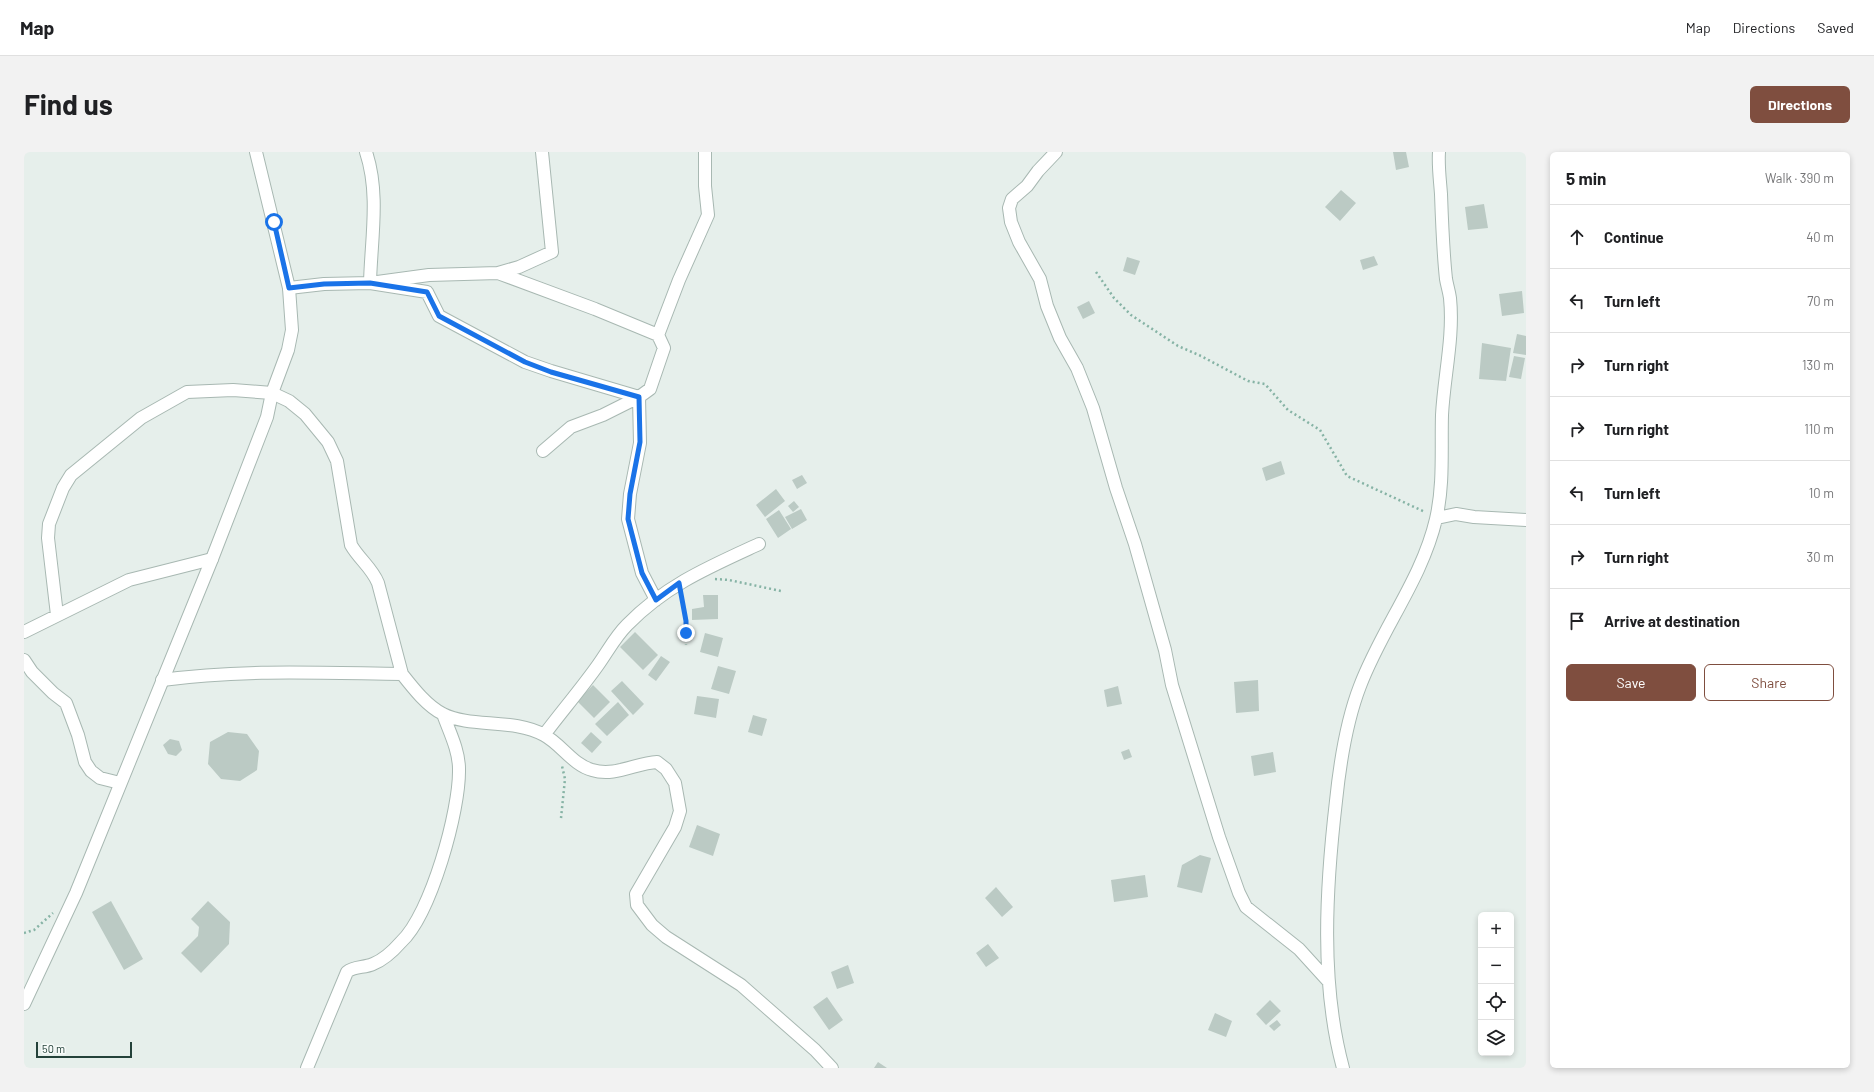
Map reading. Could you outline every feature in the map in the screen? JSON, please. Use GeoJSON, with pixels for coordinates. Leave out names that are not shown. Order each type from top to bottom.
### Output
{"type":"FeatureCollection","features":[{"type":"Feature","properties":{"kind":"street"},"geometry":{"type":"LineString","coordinates":[[24,1004],[76,893],[212,559],[267,417],[272,393],[291,339],[289,288],[256,152]]}},
{"type":"Feature","properties":{"kind":"street"},"geometry":{"type":"LineString","coordinates":[[366,152],[372,179],[373,203],[370,283]]}},
{"type":"Feature","properties":{"kind":"street"},"geometry":{"type":"LineString","coordinates":[[289,288],[324,284],[370,283],[429,275],[498,273],[519,267],[552,252],[542,152]]}},
{"type":"Feature","properties":{"kind":"street"},"geometry":{"type":"LineString","coordinates":[[658,335],[679,280],[708,215],[705,186],[705,152]]}},
{"type":"Feature","properties":{"kind":"street"},"geometry":{"type":"LineString","coordinates":[[1056,152],[1038,171],[1027,186],[1012,199],[1009,208],[1011,222],[1019,242],[1040,279],[1047,306],[1060,338],[1077,368],[1093,408],[1116,488],[1135,544],[1165,650],[1172,685],[1216,830],[1239,893],[1246,907],[1299,949],[1329,982]]}},
{"type":"Feature","properties":{"kind":"street"},"geometry":{"type":"LineString","coordinates":[[1343,1068],[1339,1053],[1329,982],[1327,948],[1331,837],[1338,776],[1346,736],[1361,682],[1389,624],[1420,569],[1437,518],[1442,463],[1442,414],[1450,326],[1450,297],[1446,280],[1439,152]]}},
{"type":"Feature","properties":{"kind":"street"},"geometry":{"type":"LineString","coordinates":[[498,273],[595,308],[658,335],[664,348],[650,390],[603,415],[571,427],[543,451]]}},
{"type":"Feature","properties":{"kind":"street"},"geometry":{"type":"LineString","coordinates":[[370,283],[427,292],[439,316],[525,362],[551,372],[639,397]]}},
{"type":"Feature","properties":{"kind":"street"},"geometry":{"type":"LineString","coordinates":[[57,615],[48,538],[49,524],[63,488],[72,475],[141,418],[187,392],[233,390],[272,393],[289,401],[305,414],[328,442],[337,461],[351,546],[357,555],[374,573],[402,674],[411,686],[443,714],[462,720],[527,728],[544,735],[583,767],[593,771],[618,772],[645,763],[658,762],[675,783],[680,811],[675,827],[636,894],[637,905],[652,925],[666,937],[741,985],[815,1050],[832,1068]]}},
{"type":"Feature","properties":{"kind":"street"},"geometry":{"type":"LineString","coordinates":[[639,397],[640,442],[630,494],[628,519],[642,573],[656,600]]}},
{"type":"Feature","properties":{"kind":"street"},"geometry":{"type":"LineString","coordinates":[[1437,518],[1456,514],[1526,520]]}},
{"type":"Feature","properties":{"kind":"street"},"geometry":{"type":"LineString","coordinates":[[544,735],[626,626],[656,600],[679,583],[759,544]]}},
{"type":"Feature","properties":{"kind":"street"},"geometry":{"type":"LineString","coordinates":[[24,632],[129,580],[212,559]]}},
{"type":"Feature","properties":{"kind":"street"},"geometry":{"type":"LineString","coordinates":[[24,660],[32,672],[66,703],[78,735],[85,762],[91,771],[100,778],[120,783]]}},
{"type":"Feature","properties":{"kind":"street"},"geometry":{"type":"LineString","coordinates":[[162,680],[201,674],[288,672],[402,674]]}},
{"type":"Feature","properties":{"kind":"street"},"geometry":{"type":"LineString","coordinates":[[307,1068],[347,972],[354,968],[372,964],[402,941],[416,922],[430,894],[454,812],[460,769],[454,744],[443,714]]}},
{"type":"Feature","properties":{"kind":"path"},"geometry":{"type":"LineString","coordinates":[[1096,272],[1114,298],[1131,315],[1178,346],[1201,356],[1248,381],[1265,384],[1288,410],[1320,430],[1347,476],[1437,518]]}},
{"type":"Feature","properties":{"kind":"path"},"geometry":{"type":"LineString","coordinates":[[709,578],[729,580],[781,590]]}},
{"type":"Feature","properties":{"kind":"path"},"geometry":{"type":"LineString","coordinates":[[679,583],[686,621],[686,645]]}},
{"type":"Feature","properties":{"kind":"path"},"geometry":{"type":"LineString","coordinates":[[561,818],[565,779],[562,765]]}},
{"type":"Feature","properties":{"kind":"path"},"geometry":{"type":"LineString","coordinates":[[24,933],[34,930],[55,911]]}},
{"type":"Feature","properties":{"kind":"building"},"geometry":{"type":"Polygon","coordinates":[[[1393,152],[1406,152],[1409,167],[1396,170],[1393,152]]]}},
{"type":"Feature","properties":{"kind":"building"},"geometry":{"type":"Polygon","coordinates":[[[1341,190],[1356,203],[1340,221],[1325,207],[1341,190]]]}},
{"type":"Feature","properties":{"kind":"building"},"geometry":{"type":"Polygon","coordinates":[[[1484,204],[1488,228],[1468,230],[1465,207],[1484,204]]]}},
{"type":"Feature","properties":{"kind":"building"},"geometry":{"type":"Polygon","coordinates":[[[1374,256],[1378,265],[1363,270],[1360,260],[1374,256]]]}},
{"type":"Feature","properties":{"kind":"building"},"geometry":{"type":"Polygon","coordinates":[[[1127,257],[1140,261],[1135,275],[1123,271],[1127,257]]]}},
{"type":"Feature","properties":{"kind":"building"},"geometry":{"type":"Polygon","coordinates":[[[1522,291],[1524,313],[1502,316],[1499,294],[1522,291]]]}},
{"type":"Feature","properties":{"kind":"building"},"geometry":{"type":"Polygon","coordinates":[[[1089,301],[1095,313],[1083,319],[1077,307],[1089,301]]]}},
{"type":"Feature","properties":{"kind":"building"},"geometry":{"type":"Polygon","coordinates":[[[1517,334],[1526,336],[1526,355],[1513,353],[1517,334]]]}},
{"type":"Feature","properties":{"kind":"building"},"geometry":{"type":"Polygon","coordinates":[[[1482,343],[1511,348],[1506,381],[1479,379],[1482,343]]]}},
{"type":"Feature","properties":{"kind":"building"},"geometry":{"type":"Polygon","coordinates":[[[1514,356],[1525,358],[1521,379],[1509,377],[1514,356]]]}},
{"type":"Feature","properties":{"kind":"building"},"geometry":{"type":"Polygon","coordinates":[[[1281,461],[1285,474],[1266,481],[1262,468],[1281,461]]]}},
{"type":"Feature","properties":{"kind":"building"},"geometry":{"type":"Polygon","coordinates":[[[802,475],[807,483],[797,489],[792,480],[802,475]]]}},
{"type":"Feature","properties":{"kind":"building"},"geometry":{"type":"Polygon","coordinates":[[[776,489],[785,501],[765,517],[756,505],[776,489]]]}},
{"type":"Feature","properties":{"kind":"building"},"geometry":{"type":"Polygon","coordinates":[[[794,501],[799,507],[793,512],[788,506],[794,501]]]}},
{"type":"Feature","properties":{"kind":"building"},"geometry":{"type":"Polygon","coordinates":[[[801,509],[807,520],[792,529],[785,517],[801,509]]]}},
{"type":"Feature","properties":{"kind":"building"},"geometry":{"type":"Polygon","coordinates":[[[779,510],[791,529],[778,538],[766,519],[779,510]]]}},
{"type":"Feature","properties":{"kind":"building"},"geometry":{"type":"Polygon","coordinates":[[[703,595],[718,595],[718,619],[692,620],[692,609],[704,607],[703,595]]]}},
{"type":"Feature","properties":{"kind":"building"},"geometry":{"type":"Polygon","coordinates":[[[635,632],[658,655],[643,670],[620,647],[635,632]]]}},
{"type":"Feature","properties":{"kind":"building"},"geometry":{"type":"Polygon","coordinates":[[[705,633],[723,638],[718,657],[700,652],[705,633]]]}},
{"type":"Feature","properties":{"kind":"building"},"geometry":{"type":"Polygon","coordinates":[[[661,656],[670,662],[656,681],[648,675],[661,656]]]}},
{"type":"Feature","properties":{"kind":"building"},"geometry":{"type":"Polygon","coordinates":[[[718,666],[736,671],[729,694],[711,689],[718,666]]]}},
{"type":"Feature","properties":{"kind":"building"},"geometry":{"type":"Polygon","coordinates":[[[1258,680],[1259,711],[1236,713],[1234,682],[1258,680]]]}},
{"type":"Feature","properties":{"kind":"building"},"geometry":{"type":"Polygon","coordinates":[[[622,681],[644,704],[633,715],[611,691],[622,681]]]}},
{"type":"Feature","properties":{"kind":"building"},"geometry":{"type":"Polygon","coordinates":[[[593,685],[610,702],[594,718],[577,701],[593,685]]]}},
{"type":"Feature","properties":{"kind":"building"},"geometry":{"type":"Polygon","coordinates":[[[1118,686],[1122,704],[1107,707],[1104,690],[1118,686]]]}},
{"type":"Feature","properties":{"kind":"building"},"geometry":{"type":"Polygon","coordinates":[[[697,696],[719,699],[716,718],[694,714],[697,696]]]}},
{"type":"Feature","properties":{"kind":"building"},"geometry":{"type":"Polygon","coordinates":[[[618,702],[629,715],[607,736],[595,724],[618,702]]]}},
{"type":"Feature","properties":{"kind":"building"},"geometry":{"type":"Polygon","coordinates":[[[753,715],[767,719],[762,736],[748,732],[753,715]]]}},
{"type":"Feature","properties":{"kind":"building"},"geometry":{"type":"Polygon","coordinates":[[[228,732],[247,734],[259,751],[257,770],[240,781],[221,779],[208,764],[210,742],[228,732]]]}},
{"type":"Feature","properties":{"kind":"building"},"geometry":{"type":"Polygon","coordinates":[[[591,732],[602,742],[592,753],[581,743],[591,732]]]}},
{"type":"Feature","properties":{"kind":"building"},"geometry":{"type":"Polygon","coordinates":[[[170,739],[179,741],[182,750],[176,756],[168,754],[163,745],[170,739]]]}},
{"type":"Feature","properties":{"kind":"building"},"geometry":{"type":"Polygon","coordinates":[[[1129,749],[1132,757],[1124,760],[1121,752],[1129,749]]]}},
{"type":"Feature","properties":{"kind":"building"},"geometry":{"type":"Polygon","coordinates":[[[1273,752],[1276,772],[1254,776],[1251,756],[1273,752]]]}},
{"type":"Feature","properties":{"kind":"building"},"geometry":{"type":"Polygon","coordinates":[[[697,825],[720,834],[713,856],[689,847],[697,825]]]}},
{"type":"Feature","properties":{"kind":"building"},"geometry":{"type":"Polygon","coordinates":[[[1200,855],[1211,858],[1202,893],[1177,887],[1182,865],[1200,855]]]}},
{"type":"Feature","properties":{"kind":"building"},"geometry":{"type":"Polygon","coordinates":[[[1145,875],[1148,897],[1114,902],[1111,880],[1145,875]]]}},
{"type":"Feature","properties":{"kind":"building"},"geometry":{"type":"Polygon","coordinates":[[[996,887],[1013,907],[1002,917],[985,898],[996,887]]]}},
{"type":"Feature","properties":{"kind":"building"},"geometry":{"type":"Polygon","coordinates":[[[111,901],[143,959],[124,970],[92,912],[111,901]]]}},
{"type":"Feature","properties":{"kind":"building"},"geometry":{"type":"Polygon","coordinates":[[[208,901],[230,922],[229,944],[201,973],[181,953],[198,936],[199,927],[191,919],[208,901]]]}},
{"type":"Feature","properties":{"kind":"building"},"geometry":{"type":"Polygon","coordinates":[[[988,944],[999,958],[986,967],[976,953],[988,944]]]}},
{"type":"Feature","properties":{"kind":"building"},"geometry":{"type":"Polygon","coordinates":[[[848,965],[854,983],[837,989],[831,972],[848,965]]]}},
{"type":"Feature","properties":{"kind":"building"},"geometry":{"type":"Polygon","coordinates":[[[827,997],[843,1020],[829,1030],[813,1007],[827,997]]]}},
{"type":"Feature","properties":{"kind":"building"},"geometry":{"type":"Polygon","coordinates":[[[1270,1000],[1281,1011],[1266,1025],[1256,1014],[1270,1000]]]}},
{"type":"Feature","properties":{"kind":"building"},"geometry":{"type":"Polygon","coordinates":[[[1215,1013],[1232,1021],[1226,1037],[1208,1030],[1215,1013]]]}},
{"type":"Feature","properties":{"kind":"building"},"geometry":{"type":"Polygon","coordinates":[[[1277,1020],[1281,1025],[1274,1031],[1269,1026],[1277,1020]]]}},
{"type":"Feature","properties":{"kind":"building"},"geometry":{"type":"Polygon","coordinates":[[[878,1062],[887,1068],[874,1068],[878,1062]]]}},
{"type":"Feature","properties":{"kind":"route"},"geometry":{"type":"LineString","coordinates":[[274,222],[289,288],[324,284],[370,283],[427,292],[439,316],[525,362],[551,372],[639,397],[640,442],[630,494],[628,519],[642,573],[656,600],[679,583],[686,621],[686,633]]}}]}
